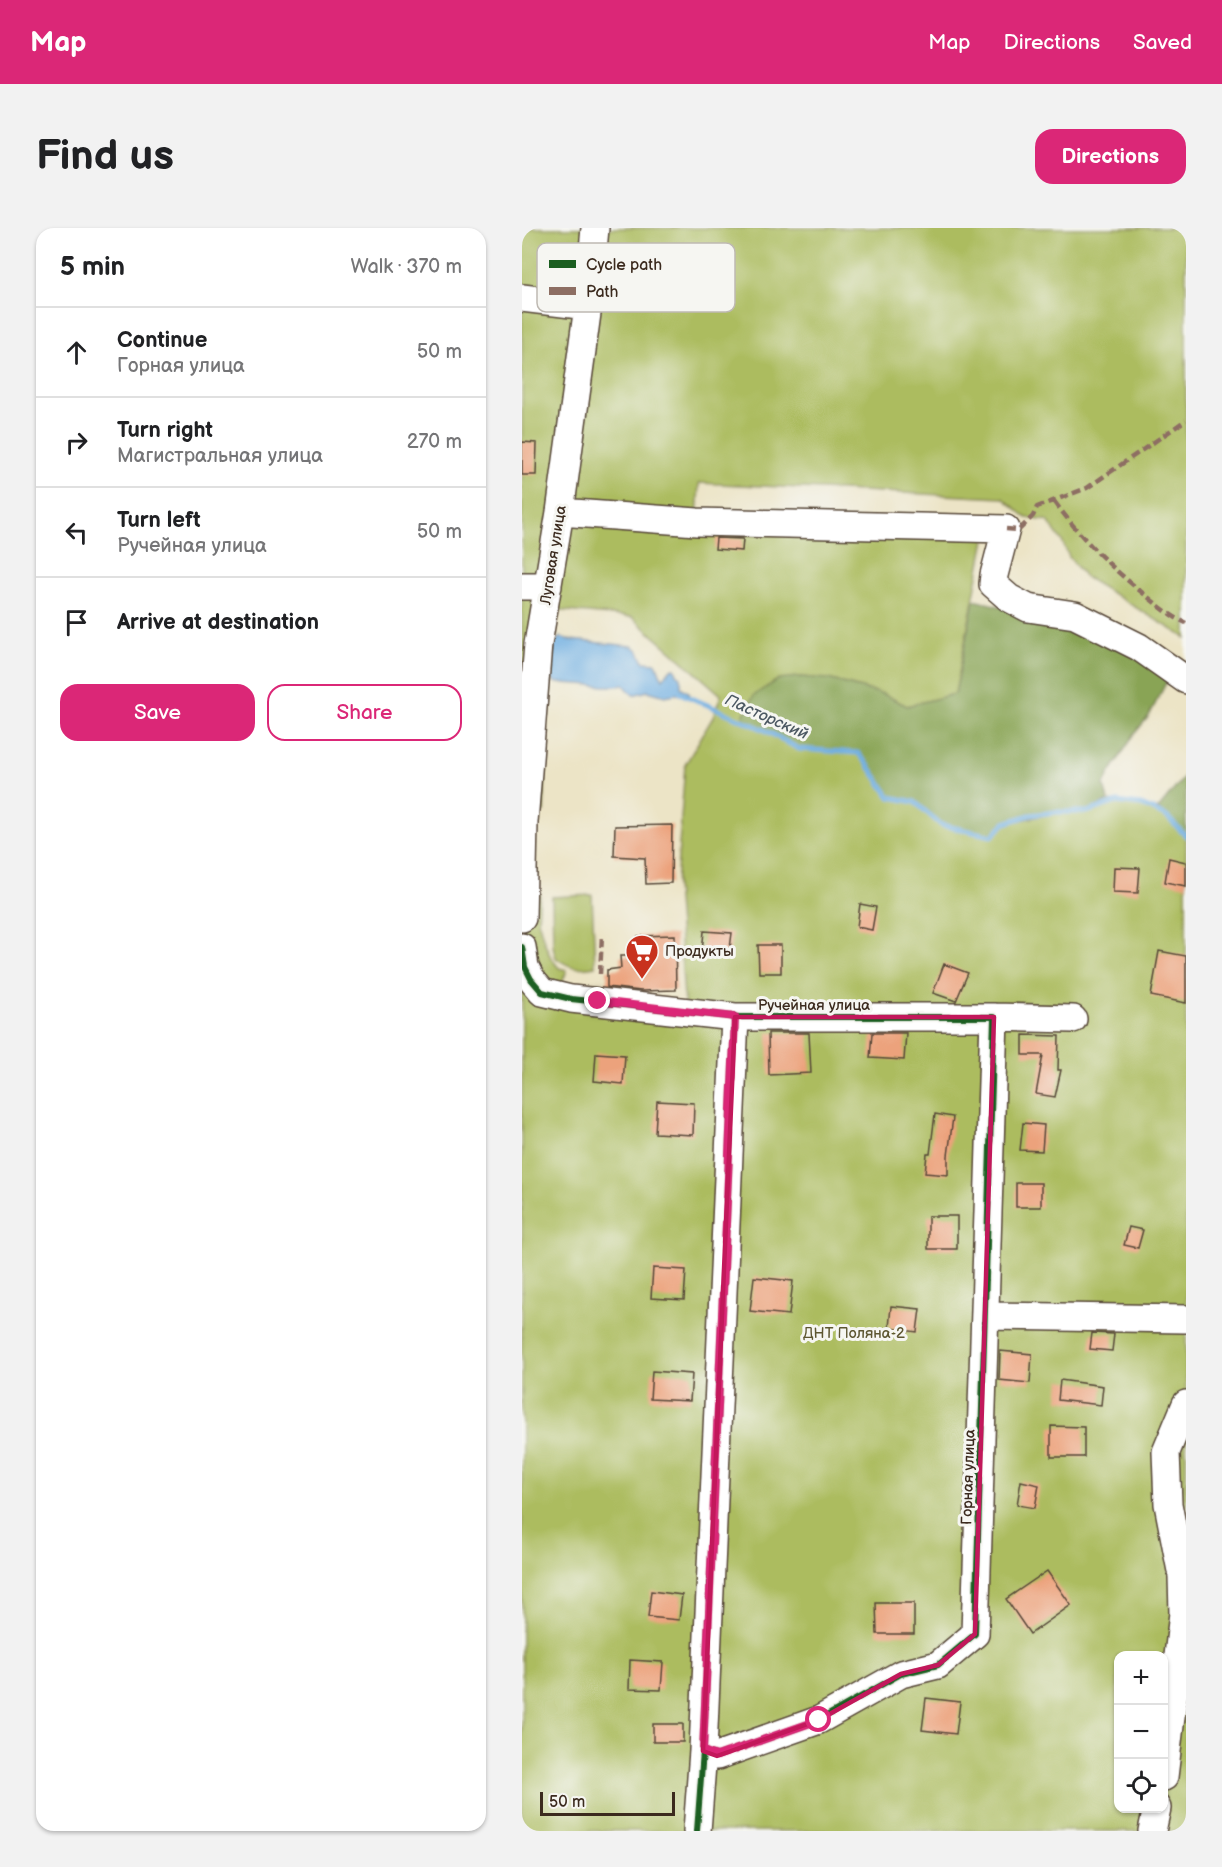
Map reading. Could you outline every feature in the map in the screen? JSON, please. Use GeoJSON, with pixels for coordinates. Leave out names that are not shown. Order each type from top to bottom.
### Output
{"type":"FeatureCollection","features":[{"type":"Feature","properties":{"kind":"street","name":"Луговая улица"},"geometry":{"type":"LineString","coordinates":[[594,243],[595,228]]}},
{"type":"Feature","properties":{"kind":"street"},"geometry":{"type":"LineString","coordinates":[[522,298],[537,300]]}},
{"type":"Feature","properties":{"kind":"street","name":"Луговая улица"},"geometry":{"type":"LineString","coordinates":[[522,918],[525,806],[538,644],[535,586],[560,512],[587,312]]}},
{"type":"Feature","properties":{"kind":"street"},"geometry":{"type":"LineString","coordinates":[[560,512],[697,522],[1006,529],[993,584],[1009,598],[1028,608],[1075,615],[1139,647],[1186,680]]}},
{"type":"Feature","properties":{"kind":"street","name":"Ручейная улица"},"geometry":{"type":"LineString","coordinates":[[522,947],[525,967],[542,992],[571,999],[735,1017],[1073,1018]]}},
{"type":"Feature","properties":{"kind":"street"},"geometry":{"type":"LineString","coordinates":[[697,1831],[703,1751],[735,1017]]}},
{"type":"Feature","properties":{"kind":"street","name":"Горная улица"},"geometry":{"type":"LineString","coordinates":[[703,1751],[717,1756],[819,1720],[902,1674],[938,1665],[975,1634],[994,1017]]}},
{"type":"Feature","properties":{"kind":"street"},"geometry":{"type":"LineString","coordinates":[[985,1316],[1186,1319]]}},
{"type":"Feature","properties":{"kind":"street"},"geometry":{"type":"LineString","coordinates":[[1166,1759],[1183,1613],[1182,1576],[1168,1504],[1166,1452],[1186,1404]]}},
{"type":"Feature","properties":{"kind":"street"},"geometry":{"type":"LineString","coordinates":[[1152,1831],[1156,1813]]}},
{"type":"Feature","properties":{"kind":"highlighted area"},"geometry":{"type":"Polygon","coordinates":[[[735,1017],[994,1017],[975,1634],[938,1665],[901,1674],[819,1720],[717,1756],[703,1751],[735,1017]]]}},
{"type":"Feature","properties":{"kind":"green space","name":"ДНТ Поляна-2"},"geometry":{"type":"Polygon","coordinates":[[[522,228],[1186,228],[1186,638],[1085,577],[1069,557],[1062,541],[1048,521],[1027,518],[1003,498],[699,483],[697,521],[986,534],[955,694],[907,706],[883,694],[828,679],[799,677],[779,680],[742,720],[799,749],[858,753],[890,797],[912,801],[942,825],[992,836],[1005,823],[1059,812],[1087,812],[1108,801],[1158,809],[1186,836],[1186,1831],[522,1831],[522,895],[540,893],[538,920],[551,958],[559,968],[567,970],[562,983],[593,985],[594,1003],[685,1011],[676,885],[685,765],[713,717],[721,695],[632,617],[544,609],[530,731],[547,732],[544,812],[523,813],[522,817],[522,228]]]}},
{"type":"Feature","properties":{"kind":"green space"},"geometry":{"type":"Polygon","coordinates":[[[974,600],[1079,625],[1170,675],[1149,716],[1135,733],[1109,774],[1104,785],[1108,801],[1087,812],[1059,812],[1005,823],[992,836],[941,825],[912,801],[890,797],[858,754],[799,749],[741,720],[754,695],[779,679],[799,677],[828,679],[883,694],[907,706],[955,694],[974,600]]]}},
{"type":"Feature","properties":{"kind":"green space"},"geometry":{"type":"Polygon","coordinates":[[[1186,775],[1186,836],[1158,809],[1186,775]]]}},
{"type":"Feature","properties":{"kind":"green space"},"geometry":{"type":"Polygon","coordinates":[[[592,895],[595,966],[579,968],[556,958],[553,946],[552,897],[592,895]]]}},
{"type":"Feature","properties":{"kind":"water"},"geometry":{"type":"Polygon","coordinates":[[[560,637],[632,646],[638,650],[644,662],[656,663],[663,679],[671,669],[675,668],[681,677],[681,687],[690,693],[686,696],[676,694],[665,696],[648,691],[633,695],[624,685],[556,683],[547,674],[551,657],[550,647],[560,637]]]}},
{"type":"Feature","properties":{"kind":"building"},"geometry":{"type":"Polygon","coordinates":[[[522,442],[537,443],[536,475],[522,475],[522,442]]]}},
{"type":"Feature","properties":{"kind":"building"},"geometry":{"type":"Polygon","coordinates":[[[716,538],[743,539],[742,551],[715,549],[716,538]]]}},
{"type":"Feature","properties":{"kind":"building"},"geometry":{"type":"Polygon","coordinates":[[[672,825],[671,883],[646,884],[645,858],[614,856],[615,826],[672,825]]]}},
{"type":"Feature","properties":{"kind":"building"},"geometry":{"type":"Polygon","coordinates":[[[1169,858],[1186,862],[1186,886],[1165,882],[1169,858]]]}},
{"type":"Feature","properties":{"kind":"building"},"geometry":{"type":"Polygon","coordinates":[[[1114,867],[1140,868],[1138,893],[1113,892],[1114,867]]]}},
{"type":"Feature","properties":{"kind":"building"},"geometry":{"type":"Polygon","coordinates":[[[860,904],[876,907],[872,930],[857,927],[860,904]]]}},
{"type":"Feature","properties":{"kind":"building"},"geometry":{"type":"Polygon","coordinates":[[[704,931],[732,933],[729,956],[702,953],[704,931]]]}},
{"type":"Feature","properties":{"kind":"building","name":"Продукты"},"geometry":{"type":"Polygon","coordinates":[[[675,935],[676,990],[641,991],[607,987],[607,970],[621,968],[620,956],[638,956],[638,936],[675,935]]]}},
{"type":"Feature","properties":{"kind":"building"},"geometry":{"type":"Polygon","coordinates":[[[758,945],[781,945],[781,973],[759,973],[758,945]]]}},
{"type":"Feature","properties":{"kind":"building"},"geometry":{"type":"Polygon","coordinates":[[[1159,951],[1186,956],[1186,1003],[1151,996],[1159,951]]]}},
{"type":"Feature","properties":{"kind":"building"},"geometry":{"type":"Polygon","coordinates":[[[944,964],[968,973],[956,1001],[933,993],[944,964]]]}},
{"type":"Feature","properties":{"kind":"building"},"geometry":{"type":"Polygon","coordinates":[[[768,1033],[809,1033],[811,1073],[769,1075],[768,1033]]]}},
{"type":"Feature","properties":{"kind":"building"},"geometry":{"type":"Polygon","coordinates":[[[872,1033],[906,1033],[904,1060],[870,1058],[872,1033]]]}},
{"type":"Feature","properties":{"kind":"building"},"geometry":{"type":"Polygon","coordinates":[[[1023,1035],[1059,1036],[1058,1070],[1061,1070],[1055,1097],[1036,1094],[1043,1055],[1023,1055],[1023,1035]]]}},
{"type":"Feature","properties":{"kind":"building"},"geometry":{"type":"Polygon","coordinates":[[[596,1053],[625,1055],[623,1084],[594,1081],[596,1053]]]}},
{"type":"Feature","properties":{"kind":"building"},"geometry":{"type":"Polygon","coordinates":[[[657,1101],[694,1103],[693,1135],[655,1133],[657,1101]]]}},
{"type":"Feature","properties":{"kind":"building"},"geometry":{"type":"Polygon","coordinates":[[[935,1114],[953,1117],[948,1175],[925,1173],[935,1114]]]}},
{"type":"Feature","properties":{"kind":"building"},"geometry":{"type":"Polygon","coordinates":[[[1023,1123],[1044,1125],[1042,1151],[1020,1150],[1023,1123]]]}},
{"type":"Feature","properties":{"kind":"building"},"geometry":{"type":"Polygon","coordinates":[[[1016,1183],[1041,1183],[1041,1207],[1016,1207],[1016,1183]]]}},
{"type":"Feature","properties":{"kind":"building"},"geometry":{"type":"Polygon","coordinates":[[[928,1216],[957,1216],[957,1249],[928,1249],[928,1216]]]}},
{"type":"Feature","properties":{"kind":"building"},"geometry":{"type":"Polygon","coordinates":[[[1129,1227],[1143,1230],[1138,1248],[1124,1245],[1129,1227]]]}},
{"type":"Feature","properties":{"kind":"building"},"geometry":{"type":"Polygon","coordinates":[[[653,1268],[686,1270],[684,1300],[651,1298],[653,1268]]]}},
{"type":"Feature","properties":{"kind":"building"},"geometry":{"type":"Polygon","coordinates":[[[754,1277],[793,1281],[789,1315],[750,1311],[754,1277]]]}},
{"type":"Feature","properties":{"kind":"building"},"geometry":{"type":"Polygon","coordinates":[[[891,1306],[920,1309],[917,1332],[889,1328],[891,1306]]]}},
{"type":"Feature","properties":{"kind":"building"},"geometry":{"type":"Polygon","coordinates":[[[1092,1333],[1114,1334],[1112,1351],[1090,1349],[1092,1333]]]}},
{"type":"Feature","properties":{"kind":"building"},"geometry":{"type":"Polygon","coordinates":[[[1000,1351],[1032,1354],[1030,1383],[999,1380],[1000,1351]]]}},
{"type":"Feature","properties":{"kind":"building"},"geometry":{"type":"Polygon","coordinates":[[[652,1371],[692,1374],[690,1401],[650,1399],[652,1371]]]}},
{"type":"Feature","properties":{"kind":"building"},"geometry":{"type":"Polygon","coordinates":[[[1060,1380],[1103,1386],[1101,1405],[1058,1400],[1060,1380]]]}},
{"type":"Feature","properties":{"kind":"building"},"geometry":{"type":"Polygon","coordinates":[[[1051,1426],[1084,1427],[1084,1457],[1051,1457],[1051,1426]]]}},
{"type":"Feature","properties":{"kind":"building"},"geometry":{"type":"Polygon","coordinates":[[[1021,1481],[1039,1485],[1035,1508],[1017,1505],[1021,1481]]]}},
{"type":"Feature","properties":{"kind":"building"},"geometry":{"type":"Polygon","coordinates":[[[1047,1571],[1071,1605],[1030,1634],[1006,1599],[1047,1571]]]}},
{"type":"Feature","properties":{"kind":"building"},"geometry":{"type":"Polygon","coordinates":[[[651,1591],[682,1595],[679,1620],[648,1617],[651,1591]]]}},
{"type":"Feature","properties":{"kind":"building"},"geometry":{"type":"Polygon","coordinates":[[[876,1603],[914,1603],[914,1634],[877,1634],[876,1603]]]}},
{"type":"Feature","properties":{"kind":"building"},"geometry":{"type":"Polygon","coordinates":[[[630,1660],[663,1662],[661,1690],[629,1689],[630,1660]]]}},
{"type":"Feature","properties":{"kind":"building"},"geometry":{"type":"Polygon","coordinates":[[[926,1698],[960,1702],[956,1734],[922,1730],[926,1698]]]}},
{"type":"Feature","properties":{"kind":"building"},"geometry":{"type":"Polygon","coordinates":[[[653,1724],[683,1724],[683,1742],[653,1742],[653,1724]]]}},
{"type":"Feature","properties":{"kind":"waterway","name":"Пасторский"},"geometry":{"type":"LineString","coordinates":[[680,693],[765,730],[799,749],[858,753],[890,797],[915,802],[941,825],[992,836],[1005,823],[1030,815],[1087,812],[1117,802],[1141,805],[1153,810],[1167,817],[1186,836]]}},
{"type":"Feature","properties":{"kind":"marked path"},"geometry":{"type":"LineString","coordinates":[[1006,529],[1019,530],[1033,516],[1037,507],[1087,488],[1186,420]]}},
{"type":"Feature","properties":{"kind":"marked path"},"geometry":{"type":"LineString","coordinates":[[1054,501],[1085,539],[1118,572],[1164,610],[1186,623]]}},
{"type":"Feature","properties":{"kind":"marked path"},"geometry":{"type":"LineString","coordinates":[[600,974],[602,935]]}},
{"type":"Feature","properties":{"kind":"cycle path"},"geometry":{"type":"LineString","coordinates":[[522,947],[525,967],[542,992],[571,999],[735,1017],[994,1017],[975,1634],[938,1665],[901,1674],[819,1720],[717,1756],[703,1751]]}},
{"type":"Feature","properties":{"kind":"cycle path"},"geometry":{"type":"LineString","coordinates":[[697,1831],[703,1751],[735,1017]]}},
{"type":"Feature","properties":{"kind":"place","name":"Продукты"},"geometry":{"type":"Point","coordinates":[642,980]}},
{"type":"Feature","properties":{"kind":"route"},"geometry":{"type":"LineString","coordinates":[[598,1001],[735,1017],[703,1751],[717,1756],[819,1720]]}}]}
